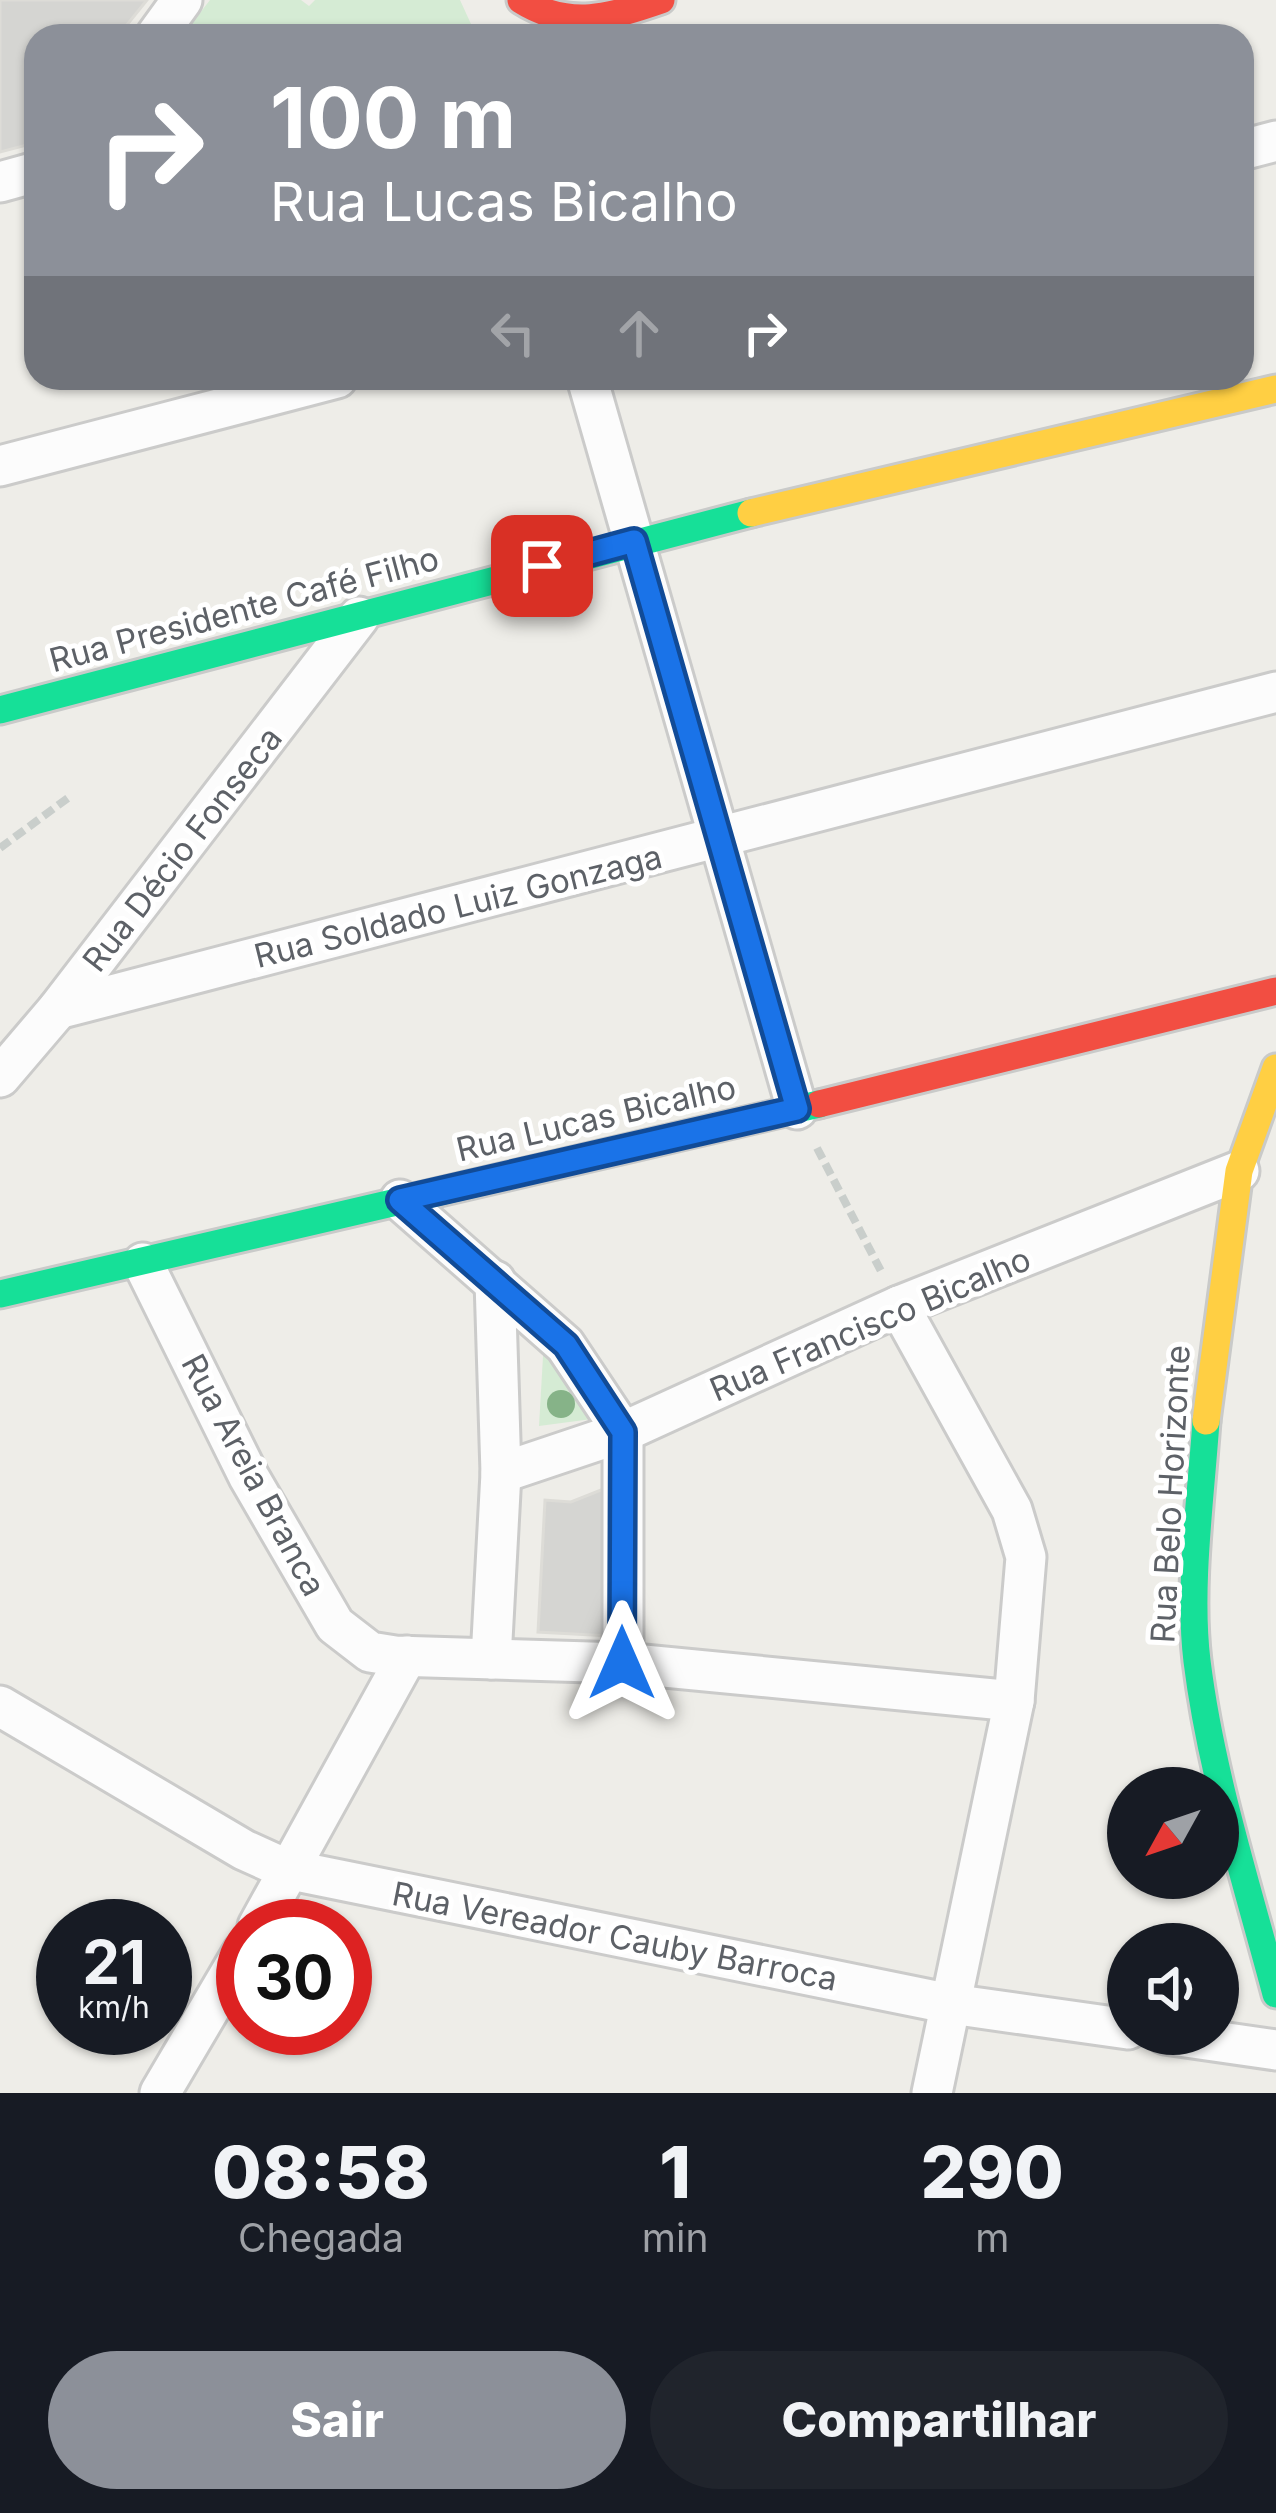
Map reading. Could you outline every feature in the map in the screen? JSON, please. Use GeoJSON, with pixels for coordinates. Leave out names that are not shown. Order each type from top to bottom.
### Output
{"type":"FeatureCollection","features":[{"type":"Feature","properties":{"kind":"street"},"geometry":{"type":"LineString","coordinates":[[528,17],[581,21],[661,0]]}},
{"type":"Feature","properties":{"kind":"street","name":"Rua Presidente Café Filho"},"geometry":{"type":"LineString","coordinates":[[0,710],[634,541],[1276,389]]}},
{"type":"Feature","properties":{"kind":"street"},"geometry":{"type":"LineString","coordinates":[[0,466],[291,390]]}},
{"type":"Feature","properties":{"kind":"street"},"geometry":{"type":"LineString","coordinates":[[590,390],[797,1109]]}},
{"type":"Feature","properties":{"kind":"street","name":"Rua Décio Fonseca"},"geometry":{"type":"LineString","coordinates":[[0,1077],[58,1009],[359,617]]}},
{"type":"Feature","properties":{"kind":"street","name":"Rua Soldado Luiz Gonzaga"},"geometry":{"type":"LineString","coordinates":[[58,1009],[1276,692]]}},
{"type":"Feature","properties":{"kind":"street","name":"Rua Lucas Bicalho"},"geometry":{"type":"LineString","coordinates":[[0,1294],[797,1109],[1276,991]]}},
{"type":"Feature","properties":{"kind":"street","name":"Rua Belo Horizonte"},"geometry":{"type":"LineString","coordinates":[[1274,1977],[1210,1745],[1196,1656],[1197,1546],[1209,1376],[1239,1171],[1276,1068]]}},
{"type":"Feature","properties":{"kind":"street","name":"Rua Francisco Bicalho"},"geometry":{"type":"LineString","coordinates":[[501,1473],[623,1432],[899,1306],[1239,1171]]}},
{"type":"Feature","properties":{"kind":"street"},"geometry":{"type":"LineString","coordinates":[[400,1200],[566,1345],[623,1432],[622,1663]]}},
{"type":"Feature","properties":{"kind":"street","name":"Rua Areia Branca"},"geometry":{"type":"LineString","coordinates":[[143,1263],[250,1477],[335,1625],[370,1652],[401,1656]]}},
{"type":"Feature","properties":{"kind":"street"},"geometry":{"type":"LineString","coordinates":[[490,1659],[501,1473],[495,1280]]}},
{"type":"Feature","properties":{"kind":"street"},"geometry":{"type":"LineString","coordinates":[[899,1306],[1012,1510],[1026,1557],[1014,1701],[932,2093]]}},
{"type":"Feature","properties":{"kind":"street"},"geometry":{"type":"LineString","coordinates":[[274,1899],[401,1656],[622,1663],[1014,1701]]}},
{"type":"Feature","properties":{"kind":"street","name":"Rua Vereador Cauby Barroca"},"geometry":{"type":"LineString","coordinates":[[0,1706],[244,1850],[291,1870],[951,2004],[1107,2026]]}},
{"type":"Feature","properties":{"kind":"street"},"geometry":{"type":"LineString","coordinates":[[160,2093],[216,1998]]}},
{"type":"Feature","properties":{"kind":"street"},"geometry":{"type":"LineString","coordinates":[[1239,2045],[1276,2050]]}},
{"type":"Feature","properties":{"kind":"path"},"geometry":{"type":"LineString","coordinates":[[0,848],[72,795]]}},
{"type":"Feature","properties":{"kind":"path"},"geometry":{"type":"LineString","coordinates":[[797,1109],[899,1306]]}},
{"type":"Feature","properties":{"kind":"green space"},"geometry":{"type":"Polygon","coordinates":[[[210,0],[301,0],[309,6],[315,0],[460,0],[471,24],[191,24],[210,0]]]}},
{"type":"Feature","properties":{"kind":"green space"},"geometry":{"type":"Polygon","coordinates":[[[544,1339],[592,1419],[539,1426],[544,1339]]]}},
{"type":"Feature","properties":{"kind":"building"},"geometry":{"type":"Polygon","coordinates":[[[0,0],[147,0],[128,24],[24,24],[24,146],[0,152],[0,0]]]}},
{"type":"Feature","properties":{"kind":"building"},"geometry":{"type":"Polygon","coordinates":[[[616,1484],[609,1636],[538,1632],[545,1500],[571,1502],[616,1484]]]}},
{"type":"Feature","properties":{"kind":"traffic: fast"},"geometry":{"type":"LineString","coordinates":[[0,710],[751,513]]}},
{"type":"Feature","properties":{"kind":"traffic: fast"},"geometry":{"type":"LineString","coordinates":[[0,1294],[819,1104]]}},
{"type":"Feature","properties":{"kind":"traffic: fast"},"geometry":{"type":"LineString","coordinates":[[1206,1421],[1195,1572],[1197,1661],[1221,1787],[1276,1994]]}},
{"type":"Feature","properties":{"kind":"traffic: slow"},"geometry":{"type":"LineString","coordinates":[[751,513],[1276,389]]}},
{"type":"Feature","properties":{"kind":"traffic: slow"},"geometry":{"type":"LineString","coordinates":[[1206,1421],[1239,1171],[1276,1068]]}},
{"type":"Feature","properties":{"kind":"traffic: jam"},"geometry":{"type":"LineString","coordinates":[[521,0],[573,18],[608,15],[661,0]]}},
{"type":"Feature","properties":{"kind":"traffic: jam"},"geometry":{"type":"LineString","coordinates":[[819,1104],[1276,991]]}},
{"type":"Feature","properties":{"kind":"route"},"geometry":{"type":"LineString","coordinates":[[542,566],[634,541],[797,1109],[400,1200],[566,1345],[623,1432],[622,1663]]}}]}
